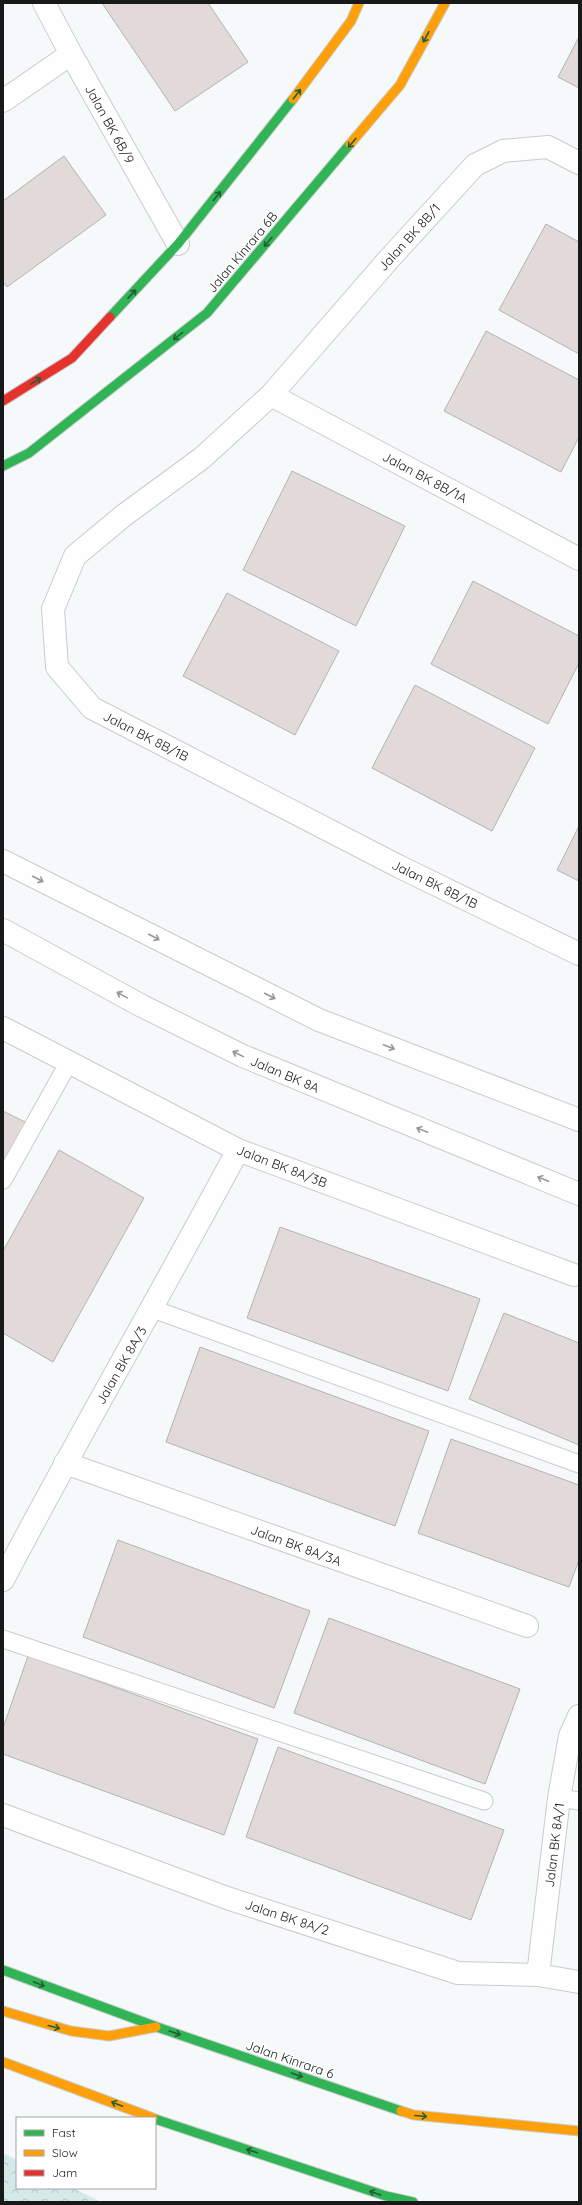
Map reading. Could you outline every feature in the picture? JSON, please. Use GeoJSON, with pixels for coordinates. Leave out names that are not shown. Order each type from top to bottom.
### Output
{"type":"FeatureCollection","features":[{"type":"Feature","properties":{"kind":"main road"},"geometry":{"type":"LineString","coordinates":[[3,401],[72,358],[178,244],[289,105],[351,21],[359,3]]}},
{"type":"Feature","properties":{"kind":"main road","name":"Jalan Kinrara 6B"},"geometry":{"type":"LineString","coordinates":[[3,466],[28,453],[207,314],[400,85],[445,3]]}},
{"type":"Feature","properties":{"kind":"main road","name":"Jalan Kinrara 6"},"geometry":{"type":"LineString","coordinates":[[3,1970],[157,2027],[414,2115],[579,2131]]}},
{"type":"Feature","properties":{"kind":"main road"},"geometry":{"type":"LineString","coordinates":[[3,2011],[71,2031],[109,2036],[157,2027]]}},
{"type":"Feature","properties":{"kind":"main road"},"geometry":{"type":"LineString","coordinates":[[3,2062],[151,2117]]}},
{"type":"Feature","properties":{"kind":"main road"},"geometry":{"type":"LineString","coordinates":[[156,2119],[386,2196],[413,2202]]}},
{"type":"Feature","properties":{"kind":"street","name":"Jalan BK 6B/9"},"geometry":{"type":"LineString","coordinates":[[44,3],[178,244]]}},
{"type":"Feature","properties":{"kind":"street"},"geometry":{"type":"LineString","coordinates":[[3,101],[71,54]]}},
{"type":"Feature","properties":{"kind":"street","name":"Jalan BK 8B/1"},"geometry":{"type":"LineString","coordinates":[[271,395],[389,259],[475,165],[503,151],[548,147],[579,163]]}},
{"type":"Feature","properties":{"kind":"street","name":"Jalan BK 8B/1A"},"geometry":{"type":"LineString","coordinates":[[271,395],[579,559]]}},
{"type":"Feature","properties":{"kind":"street","name":"Jalan BK 8B/1B"},"geometry":{"type":"LineString","coordinates":[[271,395],[202,458],[123,516],[75,556],[53,609],[57,667],[92,708],[400,867],[579,954]]}},
{"type":"Feature","properties":{"kind":"street"},"geometry":{"type":"LineString","coordinates":[[3,861],[319,1020],[579,1120]]}},
{"type":"Feature","properties":{"kind":"street","name":"Jalan BK 8A"},"geometry":{"type":"LineString","coordinates":[[3,930],[142,1006],[243,1056],[579,1194]]}},
{"type":"Feature","properties":{"kind":"street","name":"Jalan BK 8A/3B"},"geometry":{"type":"LineString","coordinates":[[3,1028],[238,1150],[574,1275]]}},
{"type":"Feature","properties":{"kind":"street","name":"Jalan BK 8A/3"},"geometry":{"type":"LineString","coordinates":[[3,1580],[65,1463],[153,1309],[238,1150]]}},
{"type":"Feature","properties":{"kind":"street","name":"Jalan BK 8A/3A"},"geometry":{"type":"LineString","coordinates":[[65,1463],[527,1626]]}},
{"type":"Feature","properties":{"kind":"street","name":"Jalan BK 8A/1"},"geometry":{"type":"LineString","coordinates":[[538,1975],[569,1800],[570,1736],[579,1716]]}},
{"type":"Feature","properties":{"kind":"street","name":"Jalan BK 8A/2"},"geometry":{"type":"LineString","coordinates":[[3,1815],[227,1898],[458,1973],[538,1975],[579,1982]]}},
{"type":"Feature","properties":{"kind":"lane"},"geometry":{"type":"LineString","coordinates":[[3,1180],[69,1062]]}},
{"type":"Feature","properties":{"kind":"lane"},"geometry":{"type":"LineString","coordinates":[[153,1309],[579,1464]]}},
{"type":"Feature","properties":{"kind":"lane"},"geometry":{"type":"LineString","coordinates":[[3,1639],[484,1801]]}},
{"type":"Feature","properties":{"kind":"green space"},"geometry":{"type":"Polygon","coordinates":[[[3,2153],[16,2160],[16,2189],[75,2189],[101,2202],[3,2202],[3,2153]]]}},
{"type":"Feature","properties":{"kind":"building"},"geometry":{"type":"Polygon","coordinates":[[[102,3],[208,3],[248,62],[175,111],[102,3]]]}},
{"type":"Feature","properties":{"kind":"building"},"geometry":{"type":"Polygon","coordinates":[[[579,37],[579,88],[558,77],[579,37]]]}},
{"type":"Feature","properties":{"kind":"building"},"geometry":{"type":"Polygon","coordinates":[[[64,156],[106,215],[7,287],[3,282],[3,201],[64,156]]]}},
{"type":"Feature","properties":{"kind":"building"},"geometry":{"type":"Polygon","coordinates":[[[546,224],[579,242],[579,354],[499,310],[546,224]]]}},
{"type":"Feature","properties":{"kind":"building"},"geometry":{"type":"Polygon","coordinates":[[[486,331],[579,380],[579,437],[561,472],[444,411],[486,331]]]}},
{"type":"Feature","properties":{"kind":"building"},"geometry":{"type":"Polygon","coordinates":[[[292,471],[405,526],[356,626],[243,570],[292,471]]]}},
{"type":"Feature","properties":{"kind":"building"},"geometry":{"type":"Polygon","coordinates":[[[473,581],[579,636],[579,663],[548,724],[431,664],[473,581]]]}},
{"type":"Feature","properties":{"kind":"building"},"geometry":{"type":"Polygon","coordinates":[[[227,593],[339,651],[295,735],[183,676],[227,593]]]}},
{"type":"Feature","properties":{"kind":"building"},"geometry":{"type":"Polygon","coordinates":[[[415,685],[535,748],[492,831],[372,768],[415,685]]]}},
{"type":"Feature","properties":{"kind":"building"},"geometry":{"type":"Polygon","coordinates":[[[579,826],[579,881],[557,870],[579,826]]]}},
{"type":"Feature","properties":{"kind":"building"},"geometry":{"type":"Polygon","coordinates":[[[3,1111],[27,1123],[3,1169],[3,1111]]]}},
{"type":"Feature","properties":{"kind":"building"},"geometry":{"type":"Polygon","coordinates":[[[59,1150],[144,1198],[53,1362],[3,1333],[3,1251],[59,1150]]]}},
{"type":"Feature","properties":{"kind":"building"},"geometry":{"type":"Polygon","coordinates":[[[280,1227],[480,1299],[448,1391],[247,1318],[280,1227]]]}},
{"type":"Feature","properties":{"kind":"building"},"geometry":{"type":"Polygon","coordinates":[[[504,1313],[579,1343],[579,1445],[469,1399],[504,1313]]]}},
{"type":"Feature","properties":{"kind":"building"},"geometry":{"type":"Polygon","coordinates":[[[200,1347],[429,1431],[395,1526],[166,1442],[200,1347]]]}},
{"type":"Feature","properties":{"kind":"building"},"geometry":{"type":"Polygon","coordinates":[[[451,1439],[579,1485],[579,1560],[569,1587],[418,1533],[451,1439]]]}},
{"type":"Feature","properties":{"kind":"building"},"geometry":{"type":"Polygon","coordinates":[[[118,1540],[310,1611],[274,1708],[83,1637],[118,1540]]]}},
{"type":"Feature","properties":{"kind":"building"},"geometry":{"type":"Polygon","coordinates":[[[329,1618],[520,1689],[485,1784],[294,1713],[329,1618]]]}},
{"type":"Feature","properties":{"kind":"building"},"geometry":{"type":"Polygon","coordinates":[[[28,1656],[258,1739],[224,1835],[3,1754],[3,1728],[28,1656]]]}},
{"type":"Feature","properties":{"kind":"building"},"geometry":{"type":"Polygon","coordinates":[[[278,1747],[504,1830],[471,1920],[246,1837],[278,1747]]]}},
{"type":"Feature","properties":{"kind":"traffic: fast"},"geometry":{"type":"LineString","coordinates":[[110,317],[178,244],[293,99]]}},
{"type":"Feature","properties":{"kind":"traffic: fast"},"geometry":{"type":"LineString","coordinates":[[3,466],[29,453],[207,313],[350,144]]}},
{"type":"Feature","properties":{"kind":"traffic: fast"},"geometry":{"type":"LineString","coordinates":[[3,1970],[157,2027],[401,2111]]}},
{"type":"Feature","properties":{"kind":"traffic: fast"},"geometry":{"type":"LineString","coordinates":[[156,2119],[386,2196],[413,2202]]}},
{"type":"Feature","properties":{"kind":"traffic: slow"},"geometry":{"type":"LineString","coordinates":[[293,99],[351,21],[359,3]]}},
{"type":"Feature","properties":{"kind":"traffic: slow"},"geometry":{"type":"LineString","coordinates":[[350,144],[400,85],[445,3]]}},
{"type":"Feature","properties":{"kind":"traffic: slow"},"geometry":{"type":"LineString","coordinates":[[3,2011],[71,2031],[109,2036],[156,2027]]}},
{"type":"Feature","properties":{"kind":"traffic: slow"},"geometry":{"type":"LineString","coordinates":[[3,2062],[150,2117]]}},
{"type":"Feature","properties":{"kind":"traffic: slow"},"geometry":{"type":"LineString","coordinates":[[401,2111],[414,2115],[579,2131]]}},
{"type":"Feature","properties":{"kind":"traffic: jam"},"geometry":{"type":"LineString","coordinates":[[3,401],[72,358],[110,317]]}}]}
